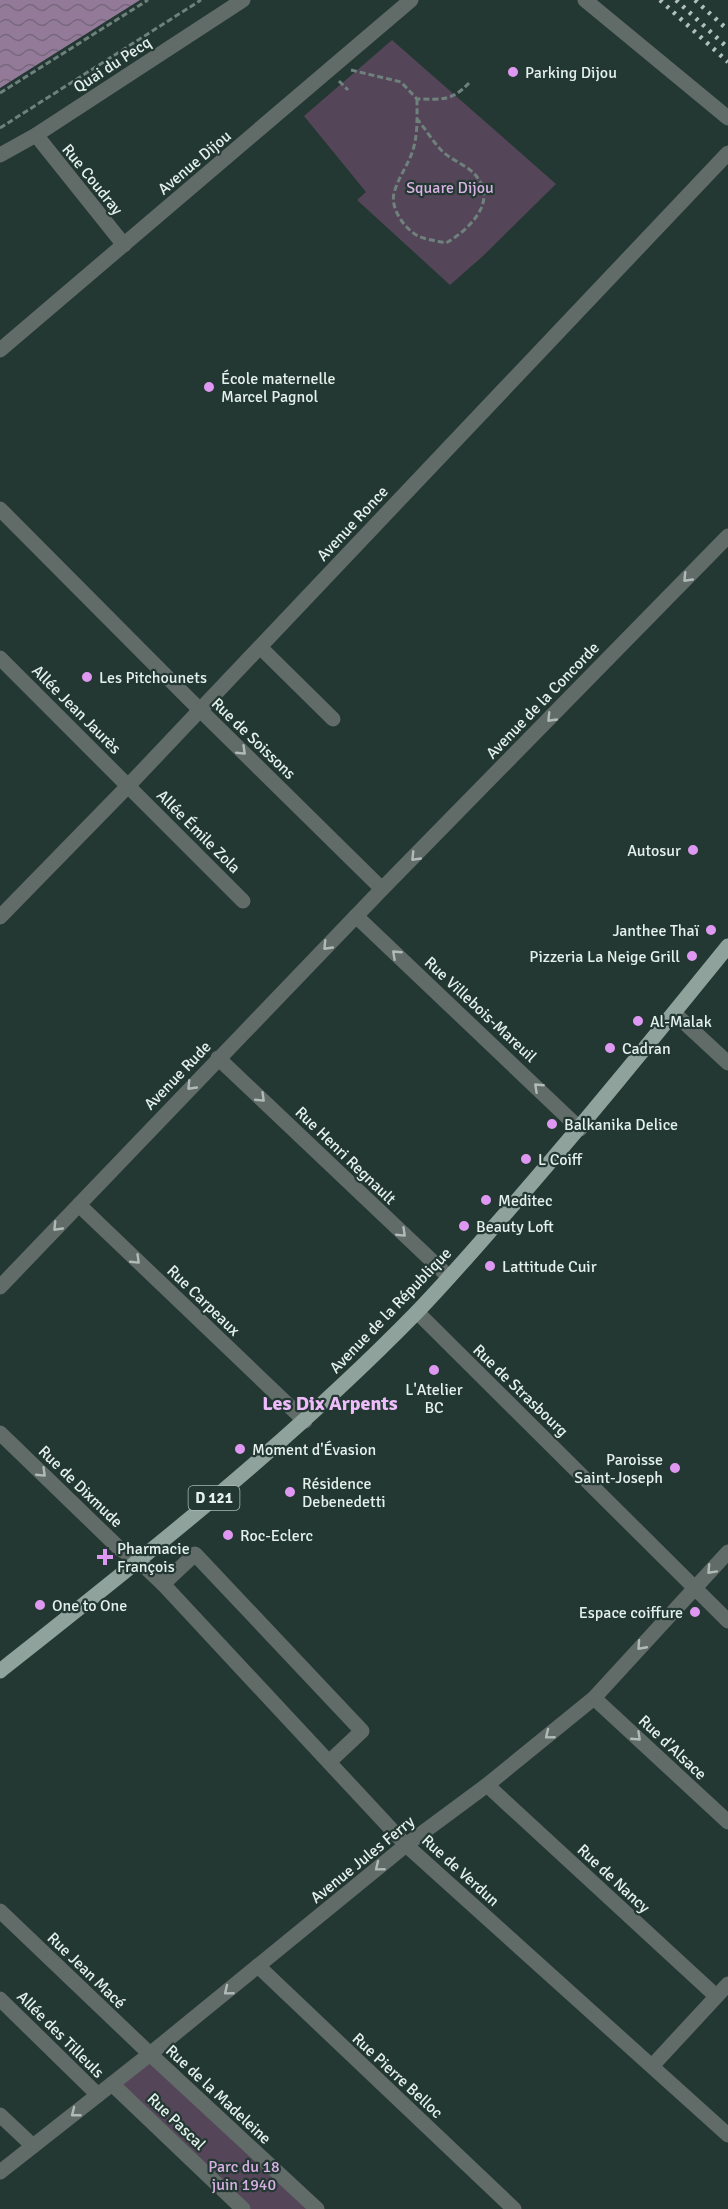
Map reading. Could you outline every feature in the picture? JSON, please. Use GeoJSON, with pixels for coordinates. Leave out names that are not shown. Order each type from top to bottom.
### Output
{"type":"FeatureCollection","features":[{"type":"Feature","properties":{"kind":"main road","name":"Avenue de la République"},"geometry":{"type":"LineString","coordinates":[[0,1671],[139,1562],[305,1421],[417,1312],[580,1129],[728,946]]}},
{"type":"Feature","properties":{"kind":"street","name":"Quai du Pecq"},"geometry":{"type":"LineString","coordinates":[[0,156],[243,0]]}},
{"type":"Feature","properties":{"kind":"street","name":"Avenue Dijou"},"geometry":{"type":"LineString","coordinates":[[0,350],[411,0]]}},
{"type":"Feature","properties":{"kind":"street"},"geometry":{"type":"LineString","coordinates":[[585,0],[728,118]]}},
{"type":"Feature","properties":{"kind":"street","name":"Rue Coudray"},"geometry":{"type":"LineString","coordinates":[[36,135],[123,245]]}},
{"type":"Feature","properties":{"kind":"street","name":"Avenue Ronce"},"geometry":{"type":"LineString","coordinates":[[0,917],[129,786],[728,153]]}},
{"type":"Feature","properties":{"kind":"street","name":"Rue de Soissons"},"geometry":{"type":"LineString","coordinates":[[0,509],[382,889]]}},
{"type":"Feature","properties":{"kind":"street","name":"Avenue de la Concorde"},"geometry":{"type":"LineString","coordinates":[[382,889],[728,536]]}},
{"type":"Feature","properties":{"kind":"street"},"geometry":{"type":"LineString","coordinates":[[260,646],[333,719]]}},
{"type":"Feature","properties":{"kind":"street","name":"Allée Jean Jaurès"},"geometry":{"type":"LineString","coordinates":[[0,658],[129,786]]}},
{"type":"Feature","properties":{"kind":"street","name":"Allée Émile Zola"},"geometry":{"type":"LineString","coordinates":[[129,786],[243,901]]}},
{"type":"Feature","properties":{"kind":"street","name":"Avenue Rude"},"geometry":{"type":"LineString","coordinates":[[0,1287],[382,889]]}},
{"type":"Feature","properties":{"kind":"street","name":"Rue Villebois-Mareuil"},"geometry":{"type":"LineString","coordinates":[[356,916],[564,1111],[580,1129]]}},
{"type":"Feature","properties":{"kind":"street"},"geometry":{"type":"LineString","coordinates":[[674,1013],[728,1063]]}},
{"type":"Feature","properties":{"kind":"street","name":"Rue Henri Regnault"},"geometry":{"type":"LineString","coordinates":[[218,1058],[449,1277]]}},
{"type":"Feature","properties":{"kind":"street","name":"Rue Carpeaux"},"geometry":{"type":"LineString","coordinates":[[79,1205],[305,1421]]}},
{"type":"Feature","properties":{"kind":"street","name":"Rue de Strasbourg"},"geometry":{"type":"LineString","coordinates":[[417,1312],[728,1621]]}},
{"type":"Feature","properties":{"kind":"street","name":"Rue de Dixmude"},"geometry":{"type":"LineString","coordinates":[[0,1433],[120,1550],[139,1562]]}},
{"type":"Feature","properties":{"kind":"street","name":"Avenue Jules Ferry"},"geometry":{"type":"LineString","coordinates":[[0,2172],[150,2054],[406,1845],[487,1785],[594,1698],[728,1552]]}},
{"type":"Feature","properties":{"kind":"street"},"geometry":{"type":"LineString","coordinates":[[163,1584],[195,1554],[362,1731],[329,1762]]}},
{"type":"Feature","properties":{"kind":"street","name":"Rue de Verdun"},"geometry":{"type":"LineString","coordinates":[[139,1562],[163,1584],[406,1845],[728,2135]]}},
{"type":"Feature","properties":{"kind":"street","name":"Rue d'Alsace"},"geometry":{"type":"LineString","coordinates":[[594,1698],[728,1822]]}},
{"type":"Feature","properties":{"kind":"street","name":"Rue de Nancy"},"geometry":{"type":"LineString","coordinates":[[487,1785],[716,1996]]}},
{"type":"Feature","properties":{"kind":"street","name":"Rue Jean Macé"},"geometry":{"type":"LineString","coordinates":[[0,1911],[150,2054]]}},
{"type":"Feature","properties":{"kind":"street","name":"Rue Pierre Belloc"},"geometry":{"type":"LineString","coordinates":[[258,1966],[514,2209]]}},
{"type":"Feature","properties":{"kind":"street"},"geometry":{"type":"LineString","coordinates":[[653,2066],[728,1984]]}},
{"type":"Feature","properties":{"kind":"street","name":"Allée des Tilleuls"},"geometry":{"type":"LineString","coordinates":[[0,1999],[98,2095]]}},
{"type":"Feature","properties":{"kind":"street","name":"Rue de la Madeleine"},"geometry":{"type":"LineString","coordinates":[[150,2054],[317,2209]]}},
{"type":"Feature","properties":{"kind":"street","name":"Rue Pascal"},"geometry":{"type":"LineString","coordinates":[[112,2084],[243,2209]]}},
{"type":"Feature","properties":{"kind":"street"},"geometry":{"type":"LineString","coordinates":[[0,2115],[33,2146]]}},
{"type":"Feature","properties":{"kind":"path"},"geometry":{"type":"LineString","coordinates":[[0,93],[148,0]]}},
{"type":"Feature","properties":{"kind":"path"},"geometry":{"type":"LineString","coordinates":[[0,128],[201,0]]}},
{"type":"Feature","properties":{"kind":"path"},"geometry":{"type":"LineString","coordinates":[[340,62],[355,72],[401,82],[417,99],[418,129],[412,153],[393,196],[394,209],[417,235],[446,243],[460,235],[477,219],[483,204],[483,190],[477,177],[442,152],[418,120]]}},
{"type":"Feature","properties":{"kind":"path"},"geometry":{"type":"LineString","coordinates":[[417,99],[445,99],[459,95],[469,84]]}},
{"type":"Feature","properties":{"kind":"green space","name":"Square Dijou"},"geometry":{"type":"Polygon","coordinates":[[[392,40],[556,184],[450,285],[357,200],[366,192],[304,116],[392,40]]]}},
{"type":"Feature","properties":{"kind":"green space","name":"Parc du 18 juin 1940"},"geometry":{"type":"Polygon","coordinates":[[[150,2054],[317,2209],[243,2209],[112,2084],[150,2054]]]}},
{"type":"Feature","properties":{"kind":"water"},"geometry":{"type":"Polygon","coordinates":[[[0,0],[140,0],[0,88],[0,0]]]}},
{"type":"Feature","properties":{"kind":"railway"},"geometry":{"type":"LineString","coordinates":[[660,0],[728,62]]}},
{"type":"Feature","properties":{"kind":"railway"},"geometry":{"type":"LineString","coordinates":[[676,0],[728,48]]}},
{"type":"Feature","properties":{"kind":"railway"},"geometry":{"type":"LineString","coordinates":[[695,0],[728,30]]}},
{"type":"Feature","properties":{"kind":"place","name":"Parking Dijou"},"geometry":{"type":"Point","coordinates":[513,72]}},
{"type":"Feature","properties":{"kind":"place","name":"École maternelle Marcel Pagnol"},"geometry":{"type":"Point","coordinates":[209,387]}},
{"type":"Feature","properties":{"kind":"place","name":"Les Pitchounets"},"geometry":{"type":"Point","coordinates":[87,677]}},
{"type":"Feature","properties":{"kind":"place","name":"Autosur"},"geometry":{"type":"Point","coordinates":[693,850]}},
{"type":"Feature","properties":{"kind":"place","name":"Janthee Thaï"},"geometry":{"type":"Point","coordinates":[711,930]}},
{"type":"Feature","properties":{"kind":"place","name":"Pizzeria La Neige Grill"},"geometry":{"type":"Point","coordinates":[692,956]}},
{"type":"Feature","properties":{"kind":"place","name":"Al-Malak"},"geometry":{"type":"Point","coordinates":[638,1021]}},
{"type":"Feature","properties":{"kind":"place","name":"Cadran"},"geometry":{"type":"Point","coordinates":[610,1048]}},
{"type":"Feature","properties":{"kind":"place","name":"Balkanika Delice"},"geometry":{"type":"Point","coordinates":[552,1124]}},
{"type":"Feature","properties":{"kind":"place","name":"L Coiff"},"geometry":{"type":"Point","coordinates":[526,1159]}},
{"type":"Feature","properties":{"kind":"place","name":"Meditec"},"geometry":{"type":"Point","coordinates":[486,1200]}},
{"type":"Feature","properties":{"kind":"place","name":"Beauty Loft"},"geometry":{"type":"Point","coordinates":[464,1226]}},
{"type":"Feature","properties":{"kind":"place","name":"Lattitude Cuir"},"geometry":{"type":"Point","coordinates":[490,1266]}},
{"type":"Feature","properties":{"kind":"place","name":"L'Atelier BC"},"geometry":{"type":"Point","coordinates":[434,1370]}},
{"type":"Feature","properties":{"kind":"place","name":"Moment d'Évasion"},"geometry":{"type":"Point","coordinates":[240,1449]}},
{"type":"Feature","properties":{"kind":"place","name":"Paroisse Saint-Joseph"},"geometry":{"type":"Point","coordinates":[675,1468]}},
{"type":"Feature","properties":{"kind":"place","name":"Résidence Debenedetti"},"geometry":{"type":"Point","coordinates":[290,1492]}},
{"type":"Feature","properties":{"kind":"place","name":"Roc-Eclerc"},"geometry":{"type":"Point","coordinates":[228,1535]}},
{"type":"Feature","properties":{"kind":"place","name":"Pharmacie François"},"geometry":{"type":"Point","coordinates":[105,1557]}},
{"type":"Feature","properties":{"kind":"place","name":"One to One"},"geometry":{"type":"Point","coordinates":[40,1605]}},
{"type":"Feature","properties":{"kind":"place","name":"Espace coiffure"},"geometry":{"type":"Point","coordinates":[695,1612]}},
{"type":"Feature","properties":{"kind":"district","name":"Les Dix Arpents"},"geometry":{"type":"Point","coordinates":[330,1403]}}]}
